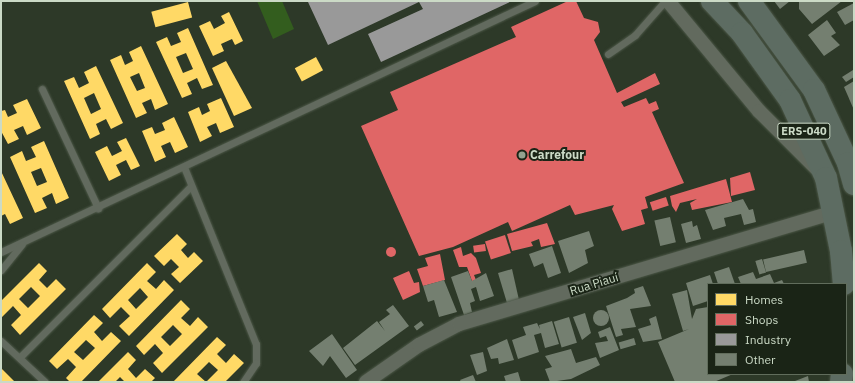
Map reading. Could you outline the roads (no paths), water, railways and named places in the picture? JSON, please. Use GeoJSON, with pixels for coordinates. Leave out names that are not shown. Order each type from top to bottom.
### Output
{"type":"FeatureCollection","features":[{"type":"Feature","properties":{"kind":"main road","name":"ERS-040"},"geometry":{"type":"LineString","coordinates":[[712,1],[742,33],[790,100],[826,178],[834,212],[844,283]]}},
{"type":"Feature","properties":{"kind":"main road","name":"ERS-040"},"geometry":{"type":"LineString","coordinates":[[749,1],[814,90],[848,162],[854,184]]}},
{"type":"Feature","properties":{"kind":"street"},"geometry":{"type":"LineString","coordinates":[[666,1],[759,111],[826,178]]}},
{"type":"Feature","properties":{"kind":"street","name":"Rua Piauí"},"geometry":{"type":"LineString","coordinates":[[366,382],[419,345],[460,324],[834,212]]}},
{"type":"Feature","properties":{"kind":"lane"},"geometry":{"type":"LineString","coordinates":[[1,252],[98,208],[535,1]]}},
{"type":"Feature","properties":{"kind":"lane"},"geometry":{"type":"LineString","coordinates":[[608,54],[635,35],[666,1]]}},
{"type":"Feature","properties":{"kind":"lane"},"geometry":{"type":"LineString","coordinates":[[42,88],[98,208]]}},
{"type":"Feature","properties":{"kind":"lane"},"geometry":{"type":"LineString","coordinates":[[184,167],[256,344],[256,363],[243,382]]}},
{"type":"Feature","properties":{"kind":"lane"},"geometry":{"type":"LineString","coordinates":[[20,357],[191,186]]}},
{"type":"Feature","properties":{"kind":"lane"},"geometry":{"type":"LineString","coordinates":[[1,270],[24,242]]}},
{"type":"Feature","properties":{"kind":"lane"},"geometry":{"type":"LineString","coordinates":[[1,341],[20,357],[45,382]]}},
{"type":"Feature","properties":{"kind":"place","name":"Carrefour"},"geometry":{"type":"Point","coordinates":[522,155]}}]}
